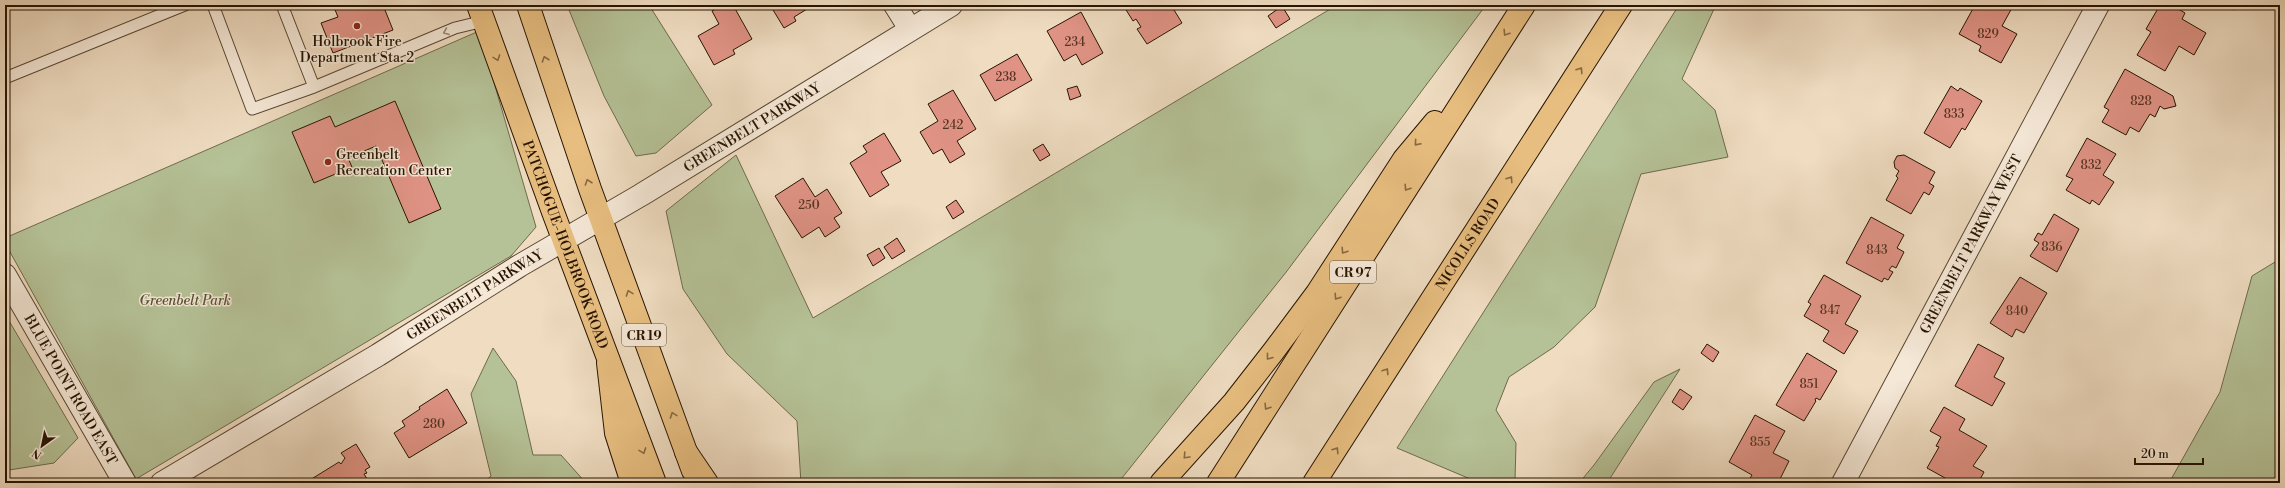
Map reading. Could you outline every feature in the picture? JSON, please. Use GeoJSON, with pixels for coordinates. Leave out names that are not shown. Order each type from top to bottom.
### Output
{"type":"FeatureCollection","features":[{"type":"Feature","properties":{"kind":"main road","name":"CR 19"},"geometry":{"type":"LineString","coordinates":[[528,5],[544,56],[698,483]]}},
{"type":"Feature","properties":{"kind":"main road","name":"CR 97"},"geometry":{"type":"LineString","coordinates":[[1218,483],[1524,5]]}},
{"type":"Feature","properties":{"kind":"main road","name":"NICOLLS ROAD"},"geometry":{"type":"LineString","coordinates":[[1314,483],[1621,5]]}},
{"type":"Feature","properties":{"kind":"main road","name":"PATCHOGUE-HOLBROOK ROAD"},"geometry":{"type":"LineString","coordinates":[[481,13],[608,363],[655,483]]}},
{"type":"Feature","properties":{"kind":"main road"},"geometry":{"type":"LineString","coordinates":[[1161,483],[1234,402],[1273,352],[1316,293],[1404,159],[1488,60]]}},
{"type":"Feature","properties":{"kind":"main road"},"geometry":{"type":"LineString","coordinates":[[608,363],[616,433],[632,483]]}},
{"type":"Feature","properties":{"kind":"main road"},"geometry":{"type":"LineString","coordinates":[[686,452],[707,483]]}},
{"type":"Feature","properties":{"kind":"street"},"geometry":{"type":"LineString","coordinates":[[895,5],[910,30]]}},
{"type":"Feature","properties":{"kind":"street","name":"GREENBELT PARKWAY"},"geometry":{"type":"LineString","coordinates":[[162,483],[378,355],[518,266],[602,218],[951,5]]}},
{"type":"Feature","properties":{"kind":"street","name":"GREENBELT PARKWAY WEST"},"geometry":{"type":"LineString","coordinates":[[1843,483],[2098,5]]}},
{"type":"Feature","properties":{"kind":"street","name":"BLUE POINT ROAD EAST"},"geometry":{"type":"LineString","coordinates":[[5,274],[125,483]]}},
{"type":"Feature","properties":{"kind":"lane"},"geometry":{"type":"LineString","coordinates":[[5,78],[185,5]]}},
{"type":"Feature","properties":{"kind":"lane"},"geometry":{"type":"LineString","coordinates":[[213,5],[252,109],[314,87],[455,28],[481,13]]}},
{"type":"Feature","properties":{"kind":"lane"},"geometry":{"type":"LineString","coordinates":[[282,5],[314,87]]}},
{"type":"Feature","properties":{"kind":"green space"},"geometry":{"type":"Polygon","coordinates":[[[567,5],[649,5],[712,105],[656,153],[636,156],[604,96],[567,5]]]}},
{"type":"Feature","properties":{"kind":"green space"},"geometry":{"type":"Polygon","coordinates":[[[1337,5],[1486,5],[1287,271],[1118,483],[801,483],[797,421],[727,354],[683,289],[666,211],[736,155],[813,318],[1337,5]]]}},
{"type":"Feature","properties":{"kind":"green space"},"geometry":{"type":"Polygon","coordinates":[[[1679,5],[1732,5],[1714,9],[1682,79],[1715,110],[1728,157],[1641,174],[1595,307],[1554,347],[1509,377],[1496,410],[1516,443],[1515,480],[1475,481],[1397,448],[1679,5]]]}},
{"type":"Feature","properties":{"kind":"green space","name":"Greenbelt Park"},"geometry":{"type":"Polygon","coordinates":[[[479,31],[536,227],[511,256],[136,479],[5,243],[5,238],[479,31]]]}},
{"type":"Feature","properties":{"kind":"green space"},"geometry":{"type":"Polygon","coordinates":[[[2280,259],[2280,483],[2169,483],[2220,392],[2252,276],[2280,259]]]}},
{"type":"Feature","properties":{"kind":"green space"},"geometry":{"type":"Polygon","coordinates":[[[5,314],[78,438],[54,463],[9,470],[7,483],[5,483],[5,314]]]}},
{"type":"Feature","properties":{"kind":"green space"},"geometry":{"type":"Polygon","coordinates":[[[493,348],[516,381],[533,455],[561,455],[586,483],[483,483],[491,476],[471,394],[493,348]]]}},
{"type":"Feature","properties":{"kind":"green space"},"geometry":{"type":"Polygon","coordinates":[[[1680,369],[1607,483],[1579,483],[1594,465],[1654,382],[1680,369]]]}},
{"type":"Feature","properties":{"kind":"building","name":"Holbrook Fire Department Sta. 2"},"geometry":{"type":"Polygon","coordinates":[[[333,5],[383,5],[393,30],[333,53],[321,23],[338,17],[333,5]]]}},
{"type":"Feature","properties":{"kind":"building"},"geometry":{"type":"Polygon","coordinates":[[[723,5],[733,5],[752,39],[733,50],[735,54],[714,65],[698,36],[719,24],[712,11],[723,5]]]}},
{"type":"Feature","properties":{"kind":"building"},"geometry":{"type":"Polygon","coordinates":[[[770,5],[812,6],[794,17],[796,21],[784,28],[770,5]]]}},
{"type":"Feature","properties":{"kind":"building"},"geometry":{"type":"Polygon","coordinates":[[[1123,5],[1171,5],[1182,23],[1147,44],[1137,29],[1141,27],[1136,19],[1133,21],[1123,5]]]}},
{"type":"Feature","properties":{"kind":"building"},"geometry":{"type":"Polygon","coordinates":[[[1975,5],[2013,6],[2002,26],[2017,34],[2001,63],[1979,51],[1981,46],[1959,34],[1975,5]]]}},
{"type":"Feature","properties":{"kind":"building"},"geometry":{"type":"Polygon","coordinates":[[[2160,5],[2172,5],[2185,13],[2182,19],[2206,33],[2194,55],[2179,46],[2165,71],[2137,55],[2151,32],[2146,29],[2160,5]]]}},
{"type":"Feature","properties":{"kind":"building"},"geometry":{"type":"Polygon","coordinates":[[[2224,5],[2237,5],[2234,10],[2224,5]]]}},
{"type":"Feature","properties":{"kind":"building"},"geometry":{"type":"Polygon","coordinates":[[[1282,6],[1290,19],[1276,28],[1268,16],[1282,6]]]}},
{"type":"Feature","properties":{"kind":"building"},"geometry":{"type":"Polygon","coordinates":[[[1081,12],[1103,53],[1082,65],[1076,54],[1064,61],[1047,31],[1081,12]]]}},
{"type":"Feature","properties":{"kind":"building"},"geometry":{"type":"Polygon","coordinates":[[[1017,54],[1032,80],[995,101],[980,75],[1017,54]]]}},
{"type":"Feature","properties":{"kind":"building"},"geometry":{"type":"Polygon","coordinates":[[[2125,69],[2173,96],[2176,106],[2164,109],[2160,106],[2155,117],[2150,114],[2139,132],[2130,127],[2126,135],[2102,122],[2109,110],[2104,107],[2125,69]]]}},
{"type":"Feature","properties":{"kind":"building"},"geometry":{"type":"Polygon","coordinates":[[[1077,86],[1081,96],[1070,100],[1067,89],[1077,86]]]}},
{"type":"Feature","properties":{"kind":"building"},"geometry":{"type":"Polygon","coordinates":[[[1951,86],[1958,91],[1960,88],[1982,101],[1965,130],[1962,128],[1950,148],[1924,133],[1951,86]]]}},
{"type":"Feature","properties":{"kind":"building"},"geometry":{"type":"Polygon","coordinates":[[[953,90],[976,129],[957,141],[965,154],[950,163],[942,149],[933,154],[920,132],[938,121],[928,104],[953,90]]]}},
{"type":"Feature","properties":{"kind":"building","name":"Greenbelt Recreation Center"},"geometry":{"type":"Polygon","coordinates":[[[395,101],[441,209],[409,223],[376,146],[348,158],[352,167],[314,183],[292,132],[330,116],[335,127],[395,101]]]}},
{"type":"Feature","properties":{"kind":"building"},"geometry":{"type":"Polygon","coordinates":[[[884,133],[901,161],[881,172],[889,185],[870,197],[850,163],[867,152],[863,146],[884,133]]]}},
{"type":"Feature","properties":{"kind":"building"},"geometry":{"type":"Polygon","coordinates":[[[2087,138],[2116,154],[2103,175],[2114,182],[2099,205],[2092,200],[2090,204],[2066,190],[2073,179],[2066,176],[2087,138]]]}},
{"type":"Feature","properties":{"kind":"building"},"geometry":{"type":"Polygon","coordinates":[[[1043,144],[1050,155],[1040,161],[1033,150],[1043,144]]]}},
{"type":"Feature","properties":{"kind":"building"},"geometry":{"type":"Polygon","coordinates":[[[1904,155],[1935,172],[1929,183],[1934,186],[1929,195],[1924,192],[1911,214],[1886,200],[1898,178],[1896,176],[1899,171],[1895,168],[1894,162],[1897,156],[1904,155]]]}},
{"type":"Feature","properties":{"kind":"building"},"geometry":{"type":"Polygon","coordinates":[[[803,178],[815,197],[827,189],[842,213],[834,218],[840,227],[825,237],[819,227],[802,238],[775,196],[803,178]]]}},
{"type":"Feature","properties":{"kind":"building"},"geometry":{"type":"Polygon","coordinates":[[[956,200],[964,212],[953,219],[946,207],[956,200]]]}},
{"type":"Feature","properties":{"kind":"building"},"geometry":{"type":"Polygon","coordinates":[[[2054,214],[2079,229],[2057,272],[2030,256],[2039,243],[2034,240],[2038,233],[2042,235],[2054,214]]]}},
{"type":"Feature","properties":{"kind":"building"},"geometry":{"type":"Polygon","coordinates":[[[1871,217],[1904,235],[1897,248],[1904,252],[1896,268],[1892,266],[1889,270],[1893,272],[1888,280],[1884,278],[1882,282],[1846,263],[1871,217]]]}},
{"type":"Feature","properties":{"kind":"building"},"geometry":{"type":"Polygon","coordinates":[[[897,238],[905,251],[892,259],[884,247],[897,238]]]}},
{"type":"Feature","properties":{"kind":"building"},"geometry":{"type":"Polygon","coordinates":[[[879,248],[885,258],[873,266],[867,255],[879,248]]]}},
{"type":"Feature","properties":{"kind":"building"},"geometry":{"type":"Polygon","coordinates":[[[1824,275],[1861,296],[1845,324],[1858,331],[1844,354],[1823,341],[1829,331],[1804,316],[1811,304],[1808,302],[1824,275]]]}},
{"type":"Feature","properties":{"kind":"building"},"geometry":{"type":"Polygon","coordinates":[[[2020,277],[2047,293],[2024,333],[2016,329],[2012,337],[1990,323],[2020,277]]]}},
{"type":"Feature","properties":{"kind":"building"},"geometry":{"type":"Polygon","coordinates":[[[1707,344],[1719,352],[1713,362],[1701,353],[1707,344]]]}},
{"type":"Feature","properties":{"kind":"building"},"geometry":{"type":"Polygon","coordinates":[[[1978,344],[2004,358],[1994,377],[2005,383],[1992,406],[1955,386],[1978,344]]]}},
{"type":"Feature","properties":{"kind":"building"},"geometry":{"type":"Polygon","coordinates":[[[1807,353],[1837,371],[1820,400],[1816,398],[1816,401],[1804,421],[1776,405],[1807,353]]]}},
{"type":"Feature","properties":{"kind":"building"},"geometry":{"type":"Polygon","coordinates":[[[447,389],[467,423],[409,458],[394,433],[405,426],[402,421],[420,409],[419,407],[447,389]]]}},
{"type":"Feature","properties":{"kind":"building"},"geometry":{"type":"Polygon","coordinates":[[[1680,389],[1692,397],[1683,410],[1672,402],[1680,389]]]}},
{"type":"Feature","properties":{"kind":"building"},"geometry":{"type":"Polygon","coordinates":[[[1944,407],[1965,419],[1959,430],[1987,446],[1973,466],[1984,472],[1978,483],[1966,480],[1964,483],[1954,483],[1927,468],[1939,447],[1936,446],[1941,437],[1930,431],[1944,407]]]}},
{"type":"Feature","properties":{"kind":"building"},"geometry":{"type":"Polygon","coordinates":[[[1755,415],[1785,431],[1773,453],[1789,461],[1778,483],[1754,483],[1749,480],[1752,475],[1729,462],[1755,415]]]}},
{"type":"Feature","properties":{"kind":"building"},"geometry":{"type":"Polygon","coordinates":[[[356,444],[370,467],[365,470],[367,473],[364,474],[369,482],[305,483],[339,462],[341,464],[345,458],[341,453],[356,444]]]}},
{"type":"Feature","properties":{"kind":"place","name":"Holbrook Fire Department Sta. 2"},"geometry":{"type":"Point","coordinates":[357,26]}},
{"type":"Feature","properties":{"kind":"place","name":"Greenbelt Recreation Center"},"geometry":{"type":"Point","coordinates":[328,162]}}]}
